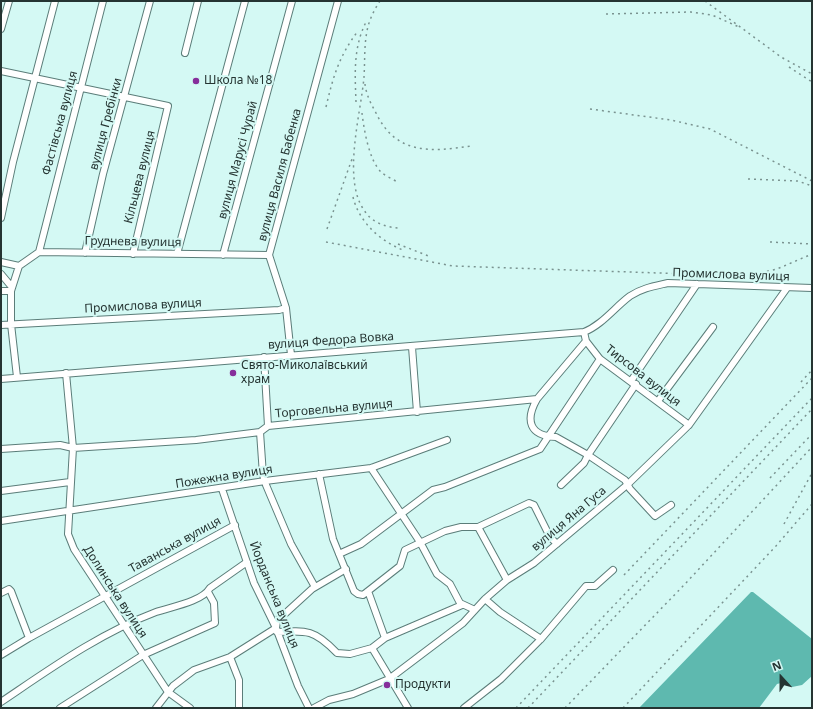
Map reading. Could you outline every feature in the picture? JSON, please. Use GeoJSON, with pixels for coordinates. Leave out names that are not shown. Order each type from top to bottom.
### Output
{"type":"FeatureCollection","features":[{"type":"Feature","properties":{"kind":"street"},"geometry":{"type":"LineString","coordinates":[[1,29],[9,1]]}},
{"type":"Feature","properties":{"kind":"street"},"geometry":{"type":"LineString","coordinates":[[1,218],[55,1]]}},
{"type":"Feature","properties":{"kind":"street","name":"Фастівська вулиця"},"geometry":{"type":"LineString","coordinates":[[39,252],[103,1]]}},
{"type":"Feature","properties":{"kind":"street","name":"вулиця Гребінки"},"geometry":{"type":"LineString","coordinates":[[85,253],[124,96],[150,1]]}},
{"type":"Feature","properties":{"kind":"street"},"geometry":{"type":"LineString","coordinates":[[185,53],[198,1]]}},
{"type":"Feature","properties":{"kind":"street"},"geometry":{"type":"LineString","coordinates":[[177,254],[245,1]]}},
{"type":"Feature","properties":{"kind":"street","name":"вулиця Марусі Чурай"},"geometry":{"type":"LineString","coordinates":[[223,255],[292,1]]}},
{"type":"Feature","properties":{"kind":"street","name":"вулиця Василя Бабенка"},"geometry":{"type":"LineString","coordinates":[[291,355],[286,308],[269,255],[338,1]]}},
{"type":"Feature","properties":{"kind":"street"},"geometry":{"type":"LineString","coordinates":[[1,71],[124,96]]}},
{"type":"Feature","properties":{"kind":"street","name":"Кільцева вулиця"},"geometry":{"type":"LineString","coordinates":[[124,96],[168,106],[149,180],[133,254]]}},
{"type":"Feature","properties":{"kind":"street"},"geometry":{"type":"LineString","coordinates":[[17,377],[12,324],[11,288],[19,266],[39,252]]}},
{"type":"Feature","properties":{"kind":"street","name":"Груднева вулиця"},"geometry":{"type":"LineString","coordinates":[[39,252],[269,255]]}},
{"type":"Feature","properties":{"kind":"street"},"geometry":{"type":"LineString","coordinates":[[1,262],[19,266]]}},
{"type":"Feature","properties":{"kind":"street"},"geometry":{"type":"LineString","coordinates":[[1,274],[11,288]]}},
{"type":"Feature","properties":{"kind":"street","name":"Промислова вулиця"},"geometry":{"type":"LineString","coordinates":[[649,287],[668,283],[812,288]]}},
{"type":"Feature","properties":{"kind":"street"},"geometry":{"type":"LineString","coordinates":[[561,486],[584,463],[588,454],[633,382],[697,284]]}},
{"type":"Feature","properties":{"kind":"street","name":"вулиця Федора Вовка"},"geometry":{"type":"LineString","coordinates":[[1,379],[584,332],[595,326],[631,296],[649,287]]}},
{"type":"Feature","properties":{"kind":"street"},"geometry":{"type":"LineString","coordinates":[[1,291],[11,288]]}},
{"type":"Feature","properties":{"kind":"street","name":"вулиця Яна Гуса"},"geometry":{"type":"LineString","coordinates":[[314,708],[329,700],[352,694],[389,679],[463,623],[485,599],[508,580],[534,563],[627,485],[689,425],[787,288]]}},
{"type":"Feature","properties":{"kind":"street","name":"Промислова вулиця"},"geometry":{"type":"LineString","coordinates":[[1,325],[279,310],[286,308]]}},
{"type":"Feature","properties":{"kind":"street"},"geometry":{"type":"LineString","coordinates":[[658,401],[713,327]]}},
{"type":"Feature","properties":{"kind":"street"},"geometry":{"type":"LineString","coordinates":[[584,332],[586,341],[538,399],[531,411],[530,422],[536,430],[556,437],[588,454],[625,480],[627,485],[655,516],[671,505]]}},
{"type":"Feature","properties":{"kind":"street","name":"Тирсова вулиця"},"geometry":{"type":"LineString","coordinates":[[586,341],[600,359],[689,425]]}},
{"type":"Feature","properties":{"kind":"street"},"geometry":{"type":"LineString","coordinates":[[412,347],[417,412]]}},
{"type":"Feature","properties":{"kind":"street"},"geometry":{"type":"LineString","coordinates":[[264,357],[268,426]]}},
{"type":"Feature","properties":{"kind":"street"},"geometry":{"type":"LineString","coordinates":[[339,554],[361,544],[433,490],[445,487],[540,449],[600,359]]}},
{"type":"Feature","properties":{"kind":"street","name":"Долинська вулиця"},"geometry":{"type":"LineString","coordinates":[[66,373],[73,448],[68,512],[68,534],[74,549],[168,692],[190,708]]}},
{"type":"Feature","properties":{"kind":"street","name":"Торговельна вулиця"},"geometry":{"type":"LineString","coordinates":[[1,450],[60,445],[73,448],[196,440],[260,432],[268,426],[538,399]]}},
{"type":"Feature","properties":{"kind":"street"},"geometry":{"type":"LineString","coordinates":[[260,432],[265,481],[291,544],[315,587]]}},
{"type":"Feature","properties":{"kind":"street","name":"Пожежна вулиця"},"geometry":{"type":"LineString","coordinates":[[1,521],[222,489],[265,481],[371,468],[447,440]]}},
{"type":"Feature","properties":{"kind":"street"},"geometry":{"type":"LineString","coordinates":[[371,468],[420,542],[437,574],[450,584],[462,605],[475,610]]}},
{"type":"Feature","properties":{"kind":"street"},"geometry":{"type":"LineString","coordinates":[[319,474],[333,538],[356,593],[363,595],[382,578],[400,566],[405,550],[420,542],[445,531],[461,527],[478,527],[531,504],[535,507],[550,537],[557,544]]}},
{"type":"Feature","properties":{"kind":"street"},"geometry":{"type":"LineString","coordinates":[[1,491],[70,482]]}},
{"type":"Feature","properties":{"kind":"street","name":"Йорданська вулиця"},"geometry":{"type":"LineString","coordinates":[[222,489],[254,583],[276,630],[298,686],[309,708]]}},
{"type":"Feature","properties":{"kind":"street","name":"Таванська вулиця"},"geometry":{"type":"LineString","coordinates":[[1,655],[104,596],[235,525]]}},
{"type":"Feature","properties":{"kind":"street"},"geometry":{"type":"LineString","coordinates":[[478,527],[508,580]]}},
{"type":"Feature","properties":{"kind":"street"},"geometry":{"type":"LineString","coordinates":[[1,702],[52,668],[124,626],[156,612],[193,600],[208,592],[210,588],[247,562]]}},
{"type":"Feature","properties":{"kind":"street"},"geometry":{"type":"LineString","coordinates":[[276,630],[277,621],[315,587],[346,569]]}},
{"type":"Feature","properties":{"kind":"street"},"geometry":{"type":"LineString","coordinates":[[464,708],[501,679],[541,639],[586,586],[595,586],[613,570]]}},
{"type":"Feature","properties":{"kind":"street"},"geometry":{"type":"LineString","coordinates":[[1,593],[9,589],[29,638]]}},
{"type":"Feature","properties":{"kind":"street"},"geometry":{"type":"LineString","coordinates":[[368,591],[385,638]]}},
{"type":"Feature","properties":{"kind":"street"},"geometry":{"type":"LineString","coordinates":[[60,708],[143,655],[215,623],[214,603],[208,592]]}},
{"type":"Feature","properties":{"kind":"street"},"geometry":{"type":"LineString","coordinates":[[485,599],[500,612],[541,639]]}},
{"type":"Feature","properties":{"kind":"street"},"geometry":{"type":"LineString","coordinates":[[157,707],[168,692],[194,670],[230,657],[276,630],[301,630],[314,634],[323,638],[337,653],[350,654],[372,648],[385,638],[462,605]]}},
{"type":"Feature","properties":{"kind":"street"},"geometry":{"type":"LineString","coordinates":[[372,648],[389,679],[408,708]]}},
{"type":"Feature","properties":{"kind":"street"},"geometry":{"type":"LineString","coordinates":[[230,657],[239,680],[239,708]]}},
{"type":"Feature","properties":{"kind":"water"},"geometry":{"type":"Polygon","coordinates":[[[751,592],[753,592],[812,639],[812,676],[802,685],[792,687],[785,682],[777,684],[759,708],[639,708],[751,592]]]}},
{"type":"Feature","properties":{"kind":"railway"},"geometry":{"type":"LineString","coordinates":[[380,1],[370,19],[366,37],[364,77],[355,145],[354,181],[358,197],[364,210],[370,218],[379,223],[398,228]]}},
{"type":"Feature","properties":{"kind":"railway"},"geometry":{"type":"LineString","coordinates":[[705,1],[781,57],[812,74]]}},
{"type":"Feature","properties":{"kind":"railway"},"geometry":{"type":"LineString","coordinates":[[606,14],[691,12],[712,15],[739,27]]}},
{"type":"Feature","properties":{"kind":"railway"},"geometry":{"type":"LineString","coordinates":[[356,102],[355,71],[357,51],[366,22]]}},
{"type":"Feature","properties":{"kind":"railway"},"geometry":{"type":"LineString","coordinates":[[326,107],[331,86],[341,58],[358,31]]}},
{"type":"Feature","properties":{"kind":"railway"},"geometry":{"type":"LineString","coordinates":[[789,67],[812,82]]}},
{"type":"Feature","properties":{"kind":"railway"},"geometry":{"type":"LineString","coordinates":[[365,84],[371,103],[384,127],[394,137],[404,143],[416,148],[429,149],[471,146]]}},
{"type":"Feature","properties":{"kind":"railway"},"geometry":{"type":"LineString","coordinates":[[590,109],[671,120],[710,129],[812,181]]}},
{"type":"Feature","properties":{"kind":"railway"},"geometry":{"type":"LineString","coordinates":[[362,113],[366,136],[373,160],[381,172],[397,182]]}},
{"type":"Feature","properties":{"kind":"railway"},"geometry":{"type":"LineString","coordinates":[[327,229],[352,159]]}},
{"type":"Feature","properties":{"kind":"railway"},"geometry":{"type":"LineString","coordinates":[[748,179],[798,181],[812,186]]}},
{"type":"Feature","properties":{"kind":"railway"},"geometry":{"type":"LineString","coordinates":[[353,197],[360,215],[372,230],[386,241],[403,250]]}},
{"type":"Feature","properties":{"kind":"railway"},"geometry":{"type":"LineString","coordinates":[[326,242],[453,266],[747,276],[777,269],[812,254]]}},
{"type":"Feature","properties":{"kind":"railway"},"geometry":{"type":"LineString","coordinates":[[770,242],[812,244]]}},
{"type":"Feature","properties":{"kind":"railway"},"geometry":{"type":"LineString","coordinates":[[398,244],[431,257]]}},
{"type":"Feature","properties":{"kind":"railway"},"geometry":{"type":"LineString","coordinates":[[801,382],[812,370]]}},
{"type":"Feature","properties":{"kind":"railway"},"geometry":{"type":"LineString","coordinates":[[624,575],[812,378]]}},
{"type":"Feature","properties":{"kind":"railway"},"geometry":{"type":"LineString","coordinates":[[516,708],[812,398]]}},
{"type":"Feature","properties":{"kind":"railway"},"geometry":{"type":"LineString","coordinates":[[528,708],[812,409]]}},
{"type":"Feature","properties":{"kind":"railway"},"geometry":{"type":"LineString","coordinates":[[770,478],[812,434]]}},
{"type":"Feature","properties":{"kind":"railway"},"geometry":{"type":"LineString","coordinates":[[565,708],[685,584],[812,447]]}},
{"type":"Feature","properties":{"kind":"railway"},"geometry":{"type":"LineString","coordinates":[[784,524],[812,473]]}},
{"type":"Feature","properties":{"kind":"railway"},"geometry":{"type":"LineString","coordinates":[[623,708],[776,546],[812,504]]}},
{"type":"Feature","properties":{"kind":"place","name":"Школа №18"},"geometry":{"type":"Point","coordinates":[196,81]}},
{"type":"Feature","properties":{"kind":"place","name":"Свято-Миколаївський храм"},"geometry":{"type":"Point","coordinates":[233,373]}},
{"type":"Feature","properties":{"kind":"place","name":"Продукти"},"geometry":{"type":"Point","coordinates":[387,685]}}]}
